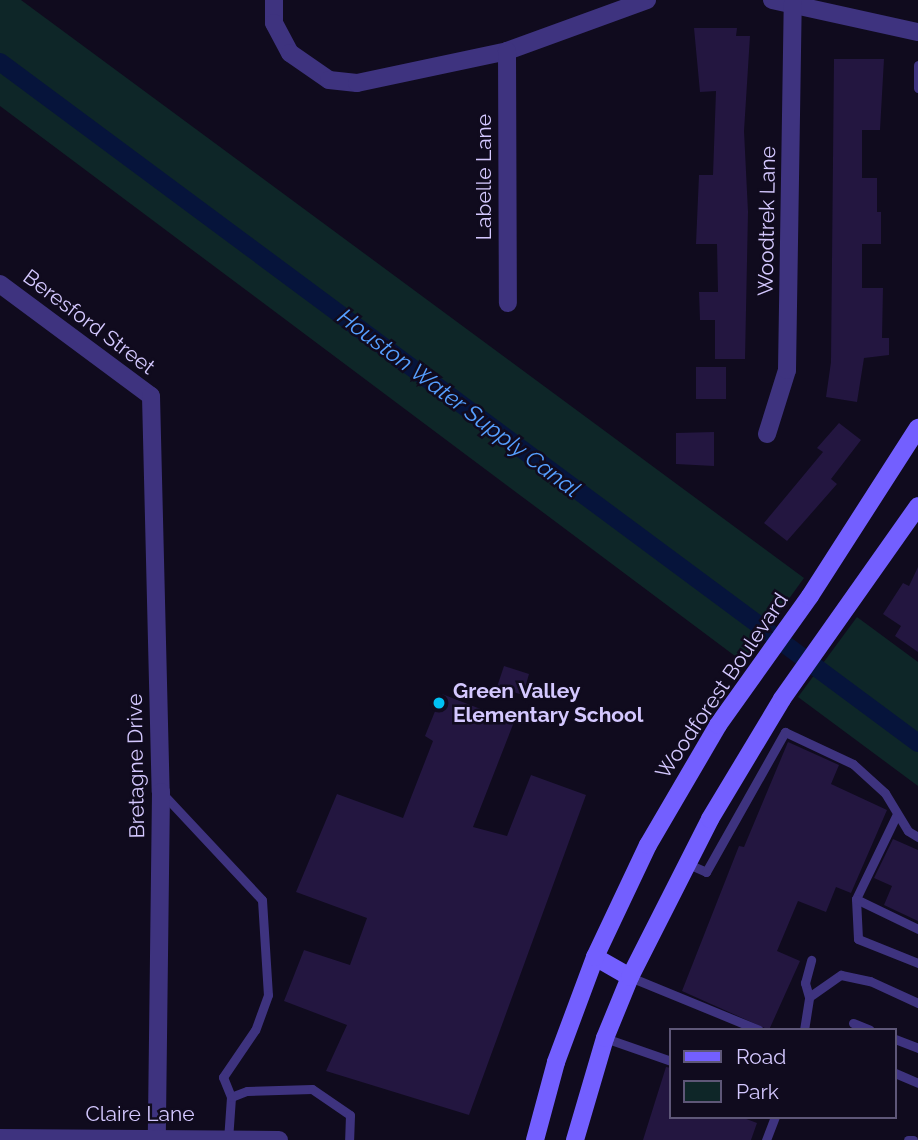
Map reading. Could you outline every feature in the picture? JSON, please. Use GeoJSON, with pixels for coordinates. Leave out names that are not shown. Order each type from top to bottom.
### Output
{"type":"FeatureCollection","features":[{"type":"Feature","properties":{"kind":"main road","name":"Woodforest Boulevard"},"geometry":{"type":"LineString","coordinates":[[535,1140],[556,1062],[595,957],[648,845],[688,774],[832,562],[918,428]]}},
{"type":"Feature","properties":{"kind":"main road"},"geometry":{"type":"LineString","coordinates":[[575,1140],[605,1038],[630,977],[710,818],[782,699],[918,506]]}},
{"type":"Feature","properties":{"kind":"main road"},"geometry":{"type":"LineString","coordinates":[[595,957],[630,977]]}},
{"type":"Feature","properties":{"kind":"street"},"geometry":{"type":"LineString","coordinates":[[274,0],[279,38],[289,53],[329,80],[357,83],[507,51],[647,0]]}},
{"type":"Feature","properties":{"kind":"street"},"geometry":{"type":"LineString","coordinates":[[772,0],[918,32]]}},
{"type":"Feature","properties":{"kind":"street","name":"Woodtrek Lane"},"geometry":{"type":"LineString","coordinates":[[766,434],[787,370],[793,4]]}},
{"type":"Feature","properties":{"kind":"street","name":"Labelle Lane"},"geometry":{"type":"LineString","coordinates":[[507,51],[508,303]]}},
{"type":"Feature","properties":{"kind":"street","name":"Beresford Street"},"geometry":{"type":"LineString","coordinates":[[0,284],[151,396]]}},
{"type":"Feature","properties":{"kind":"street","name":"Bretagne Drive"},"geometry":{"type":"LineString","coordinates":[[151,396],[169,1137]]}},
{"type":"Feature","properties":{"kind":"street","name":"Claire Lane"},"geometry":{"type":"LineString","coordinates":[[0,1138],[169,1137],[279,1140]]}},
{"type":"Feature","properties":{"kind":"lane"},"geometry":{"type":"LineString","coordinates":[[918,65],[918,88]]}},
{"type":"Feature","properties":{"kind":"lane"},"geometry":{"type":"LineString","coordinates":[[687,863],[706,872],[785,732],[853,764],[885,793],[908,831],[918,837]]}},
{"type":"Feature","properties":{"kind":"lane"},"geometry":{"type":"LineString","coordinates":[[161,792],[262,900],[268,995],[255,1030],[223,1077],[231,1097],[228,1138]]}},
{"type":"Feature","properties":{"kind":"lane"},"geometry":{"type":"LineString","coordinates":[[897,814],[856,899],[858,939],[918,963]]}},
{"type":"Feature","properties":{"kind":"lane"},"geometry":{"type":"LineString","coordinates":[[856,899],[918,929]]}},
{"type":"Feature","properties":{"kind":"lane"},"geometry":{"type":"LineString","coordinates":[[804,1028],[809,997],[805,983],[811,960]]}},
{"type":"Feature","properties":{"kind":"lane"},"geometry":{"type":"LineString","coordinates":[[809,997],[841,975],[870,981],[918,1003]]}},
{"type":"Feature","properties":{"kind":"lane"},"geometry":{"type":"LineString","coordinates":[[630,977],[754,1028]]}},
{"type":"Feature","properties":{"kind":"lane"},"geometry":{"type":"LineString","coordinates":[[853,1023],[865,1028]]}},
{"type":"Feature","properties":{"kind":"lane"},"geometry":{"type":"LineString","coordinates":[[605,1038],[670,1061]]}},
{"type":"Feature","properties":{"kind":"lane"},"geometry":{"type":"LineString","coordinates":[[897,1041],[918,1048]]}},
{"type":"Feature","properties":{"kind":"lane"},"geometry":{"type":"LineString","coordinates":[[897,1074],[918,1083]]}},
{"type":"Feature","properties":{"kind":"lane"},"geometry":{"type":"LineString","coordinates":[[231,1097],[247,1091],[312,1089],[350,1115],[349,1140]]}},
{"type":"Feature","properties":{"kind":"lane"},"geometry":{"type":"LineString","coordinates":[[766,1140],[774,1119]]}},
{"type":"Feature","properties":{"kind":"green space"},"geometry":{"type":"Polygon","coordinates":[[[0,0],[21,0],[804,578],[743,662],[0,106],[0,0]]]}},
{"type":"Feature","properties":{"kind":"green space"},"geometry":{"type":"Polygon","coordinates":[[[857,617],[918,662],[918,786],[798,697],[857,617]]]}},
{"type":"Feature","properties":{"kind":"building"},"geometry":{"type":"Polygon","coordinates":[[[694,28],[737,28],[736,36],[750,36],[744,131],[748,212],[745,359],[715,359],[715,320],[700,320],[699,292],[718,292],[717,244],[696,244],[699,175],[713,175],[716,91],[700,92],[694,28]]]}},
{"type":"Feature","properties":{"kind":"building"},"geometry":{"type":"Polygon","coordinates":[[[834,59],[884,59],[880,130],[862,130],[862,178],[877,178],[881,244],[862,244],[862,288],[883,288],[882,338],[889,338],[889,355],[864,358],[857,402],[826,397],[831,362],[834,59]]]}},
{"type":"Feature","properties":{"kind":"building"},"geometry":{"type":"Polygon","coordinates":[[[696,367],[726,367],[726,399],[696,399],[696,367]]]}},
{"type":"Feature","properties":{"kind":"building"},"geometry":{"type":"Polygon","coordinates":[[[839,423],[861,440],[831,479],[837,484],[787,541],[764,523],[823,452],[817,448],[839,423]]]}},
{"type":"Feature","properties":{"kind":"building"},"geometry":{"type":"Polygon","coordinates":[[[714,432],[714,466],[676,464],[676,433],[714,432]]]}},
{"type":"Feature","properties":{"kind":"building"},"geometry":{"type":"Polygon","coordinates":[[[918,567],[918,652],[895,636],[901,626],[883,614],[903,583],[909,586],[918,567]]]}},
{"type":"Feature","properties":{"kind":"building"},"geometry":{"type":"Polygon","coordinates":[[[504,666],[529,674],[523,695],[497,687],[504,666]]]}},
{"type":"Feature","properties":{"kind":"building"},"geometry":{"type":"Polygon","coordinates":[[[442,694],[514,722],[473,827],[507,836],[531,775],[586,795],[469,1115],[326,1071],[347,1025],[284,1001],[304,950],[350,965],[367,918],[296,892],[337,794],[403,818],[433,741],[425,736],[442,694]]]}},
{"type":"Feature","properties":{"kind":"building"},"geometry":{"type":"Polygon","coordinates":[[[788,742],[839,765],[831,784],[887,810],[851,893],[836,887],[826,912],[798,901],[777,951],[800,961],[770,1028],[682,991],[739,846],[744,847],[788,742]]]}},
{"type":"Feature","properties":{"kind":"building"},"geometry":{"type":"Polygon","coordinates":[[[893,839],[918,850],[918,921],[884,905],[892,886],[874,878],[893,839]]]}},
{"type":"Feature","properties":{"kind":"building"},"geometry":{"type":"Polygon","coordinates":[[[666,1067],[670,1068],[670,1119],[746,1119],[757,1123],[751,1140],[643,1140],[666,1067]]]}},
{"type":"Feature","properties":{"kind":"waterway","name":"Houston Water Supply Canal"},"geometry":{"type":"LineString","coordinates":[[0,62],[918,743]]}},
{"type":"Feature","properties":{"kind":"place","name":"Green Valley Elementary School"},"geometry":{"type":"Point","coordinates":[439,703]}}]}
